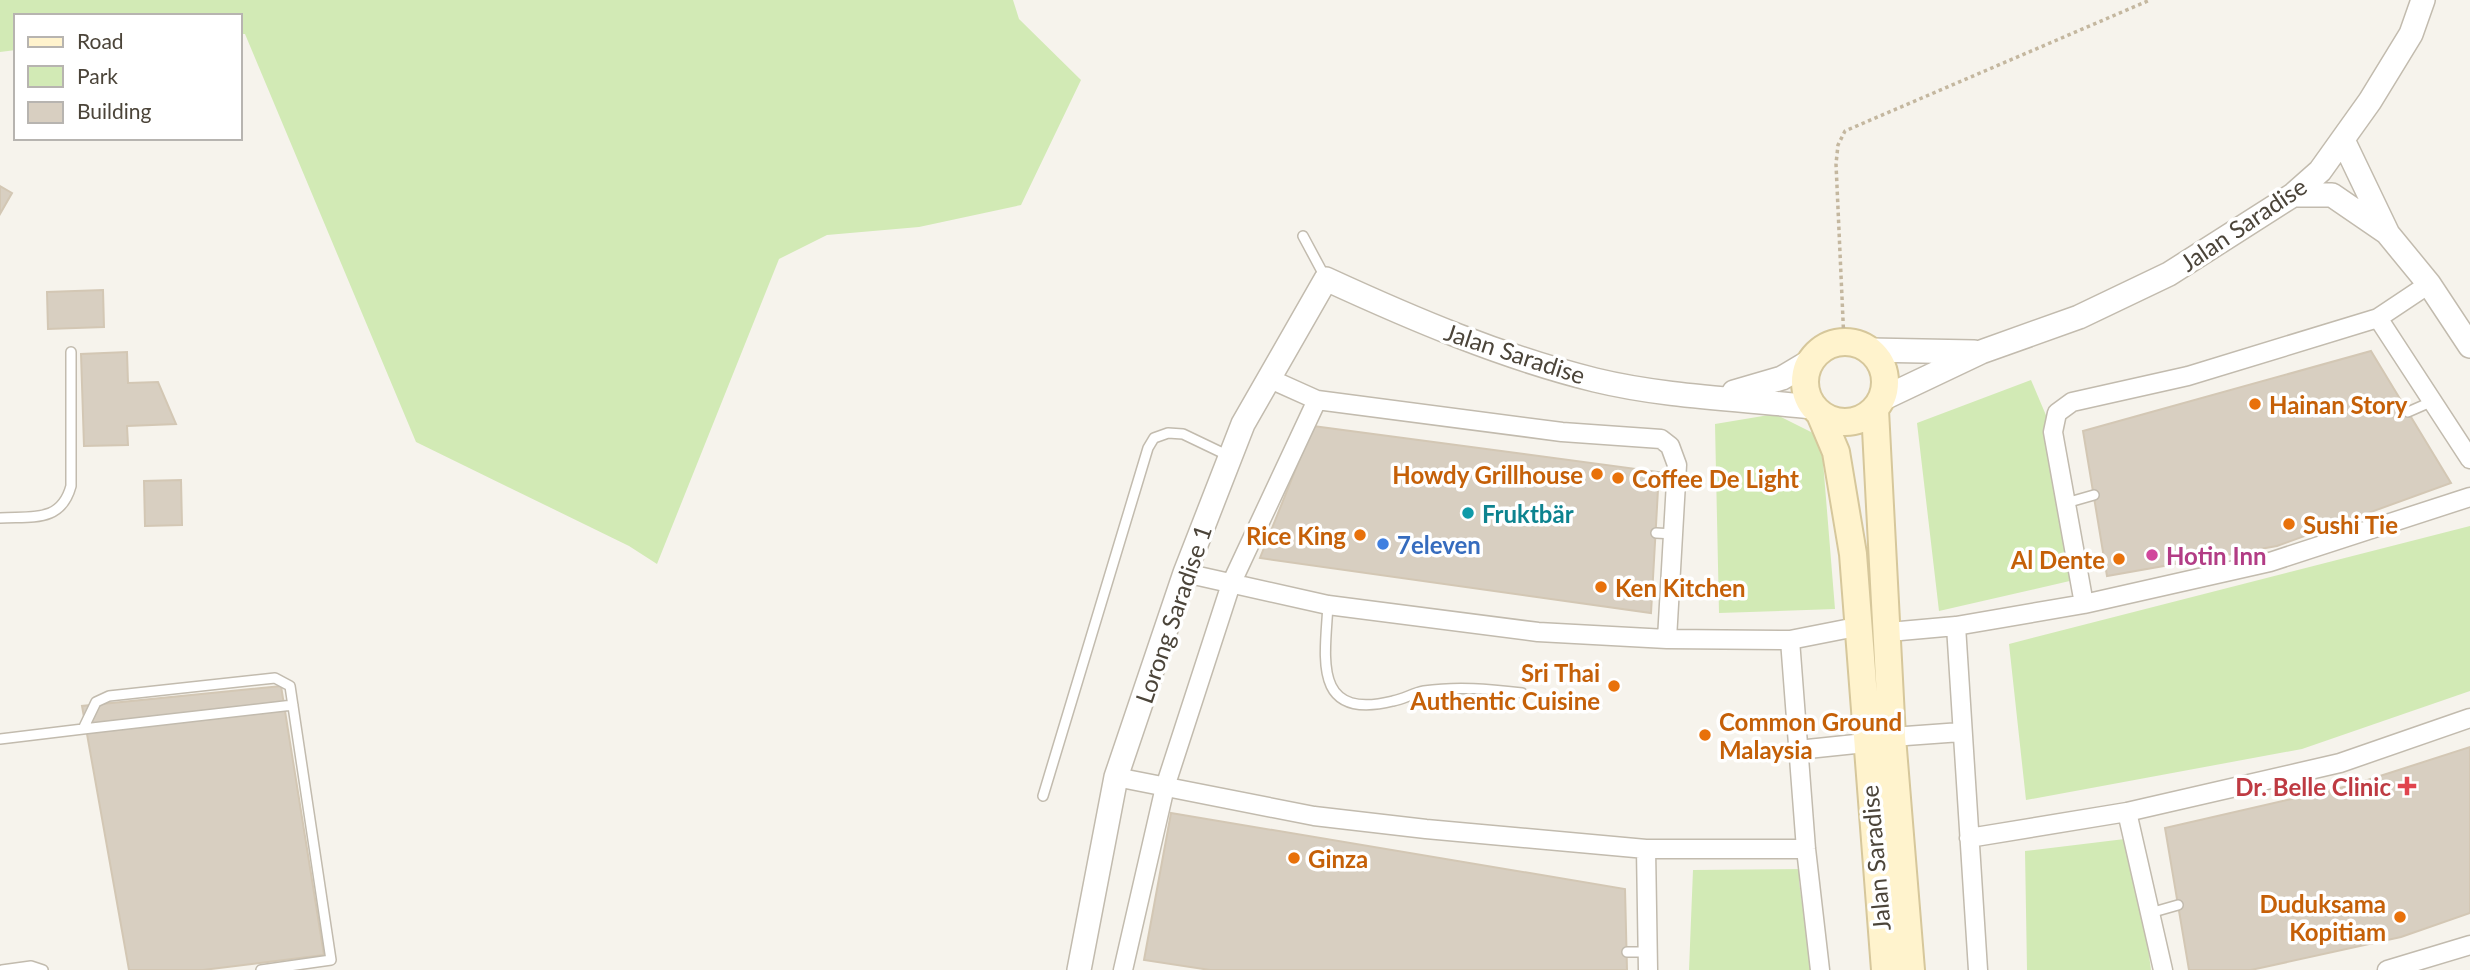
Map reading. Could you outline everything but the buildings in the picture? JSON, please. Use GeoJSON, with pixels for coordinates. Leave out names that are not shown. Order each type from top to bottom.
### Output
{"type":"FeatureCollection","features":[{"type":"Feature","properties":{"kind":"main road"},"geometry":{"type":"LineString","coordinates":[[1844,342],[1870,350],[1885,372],[1879,404],[1854,422],[1842,423],[1816,411],[1805,388],[1810,362],[1830,344],[1844,342]]}},
{"type":"Feature","properties":{"kind":"main road","name":"Jalan Saradise"},"geometry":{"type":"LineString","coordinates":[[1879,404],[1892,737],[1911,970]]}},
{"type":"Feature","properties":{"kind":"main road","name":"Jalan Saradise"},"geometry":{"type":"LineString","coordinates":[[1816,411],[1836,452],[1853,554],[1856,627],[1885,970]]}},
{"type":"Feature","properties":{"kind":"street","name":"Jalan Saradise"},"geometry":{"type":"LineString","coordinates":[[1981,352],[2079,317],[2169,274],[2293,195],[2320,171],[2343,140],[2411,34],[2423,0]]}},
{"type":"Feature","properties":{"kind":"street"},"geometry":{"type":"LineString","coordinates":[[2343,140],[2388,234],[2429,284],[2470,346]]}},
{"type":"Feature","properties":{"kind":"street"},"geometry":{"type":"LineString","coordinates":[[2293,195],[2332,195],[2388,234]]}},
{"type":"Feature","properties":{"kind":"street","name":"Jalan Saradise"},"geometry":{"type":"LineString","coordinates":[[1326,279],[1433,326],[1523,360],[1597,380],[1650,390],[1714,396]]}},
{"type":"Feature","properties":{"kind":"street","name":"Lorong Saradise 1"},"geometry":{"type":"LineString","coordinates":[[1079,970],[1116,777],[1185,573],[1231,456],[1268,378],[1326,279]]}},
{"type":"Feature","properties":{"kind":"street"},"geometry":{"type":"LineString","coordinates":[[2084,604],[2053,432],[2053,422],[2063,406],[2188,376],[2378,318],[2429,284]]}},
{"type":"Feature","properties":{"kind":"street"},"geometry":{"type":"LineString","coordinates":[[2378,318],[2470,459]]}},
{"type":"Feature","properties":{"kind":"street"},"geometry":{"type":"LineString","coordinates":[[1870,350],[1981,352]]}},
{"type":"Feature","properties":{"kind":"street"},"geometry":{"type":"LineString","coordinates":[[1879,404],[1981,352]]}},
{"type":"Feature","properties":{"kind":"street"},"geometry":{"type":"LineString","coordinates":[[1714,396],[1752,389],[1782,378],[1810,362]]}},
{"type":"Feature","properties":{"kind":"street"},"geometry":{"type":"LineString","coordinates":[[1268,378],[1317,400],[1549,431],[1661,439],[1675,454],[1677,465],[1667,639]]}},
{"type":"Feature","properties":{"kind":"street"},"geometry":{"type":"LineString","coordinates":[[1714,396],[1816,411]]}},
{"type":"Feature","properties":{"kind":"street"},"geometry":{"type":"LineString","coordinates":[[1122,970],[1149,888],[1165,786],[1231,584],[1280,491],[1317,400]]}},
{"type":"Feature","properties":{"kind":"street"},"geometry":{"type":"LineString","coordinates":[[1889,632],[1956,626],[2084,604],[2270,562],[2470,497]]}},
{"type":"Feature","properties":{"kind":"street"},"geometry":{"type":"LineString","coordinates":[[1185,573],[1328,605],[1538,632],[1667,639],[1790,640],[1856,627]]}},
{"type":"Feature","properties":{"kind":"street"},"geometry":{"type":"LineString","coordinates":[[1956,626],[1978,970]]}},
{"type":"Feature","properties":{"kind":"street"},"geometry":{"type":"LineString","coordinates":[[1790,640],[1805,849],[1820,970]]}},
{"type":"Feature","properties":{"kind":"street"},"geometry":{"type":"LineString","coordinates":[[1969,838],[2127,812],[2340,763],[2470,718]]}},
{"type":"Feature","properties":{"kind":"street"},"geometry":{"type":"LineString","coordinates":[[1892,737],[1961,732]]}},
{"type":"Feature","properties":{"kind":"street"},"geometry":{"type":"LineString","coordinates":[[1798,750],[1865,743]]}},
{"type":"Feature","properties":{"kind":"street"},"geometry":{"type":"LineString","coordinates":[[1116,777],[1314,816],[1646,849],[1805,849]]}},
{"type":"Feature","properties":{"kind":"street"},"geometry":{"type":"LineString","coordinates":[[2127,812],[2162,970]]}},
{"type":"Feature","properties":{"kind":"street"},"geometry":{"type":"LineString","coordinates":[[1646,849],[1648,961]]}},
{"type":"Feature","properties":{"kind":"street"},"geometry":{"type":"LineString","coordinates":[[2387,970],[2470,945]]}},
{"type":"Feature","properties":{"kind":"lane"},"geometry":{"type":"LineString","coordinates":[[1303,236],[1326,279]]}},
{"type":"Feature","properties":{"kind":"lane"},"geometry":{"type":"LineString","coordinates":[[0,518],[48,515],[64,505],[68,497],[71,486],[71,352]]}},
{"type":"Feature","properties":{"kind":"lane"},"geometry":{"type":"LineString","coordinates":[[2408,412],[2433,401]]}},
{"type":"Feature","properties":{"kind":"lane"},"geometry":{"type":"LineString","coordinates":[[1043,796],[1148,448],[1154,438],[1176,434],[1231,456]]}},
{"type":"Feature","properties":{"kind":"lane"},"geometry":{"type":"LineString","coordinates":[[2066,503],[2094,495]]}},
{"type":"Feature","properties":{"kind":"lane"},"geometry":{"type":"LineString","coordinates":[[1656,533],[1674,534]]}},
{"type":"Feature","properties":{"kind":"lane"},"geometry":{"type":"LineString","coordinates":[[1328,605],[1324,671],[1336,695],[1349,702],[1393,702],[1421,691],[1454,688],[1522,693]]}},
{"type":"Feature","properties":{"kind":"lane"},"geometry":{"type":"LineString","coordinates":[[83,729],[96,702],[109,696],[275,678],[290,686],[331,960],[261,970]]}},
{"type":"Feature","properties":{"kind":"lane"},"geometry":{"type":"LineString","coordinates":[[0,738],[293,705]]}},
{"type":"Feature","properties":{"kind":"lane"},"geometry":{"type":"LineString","coordinates":[[2150,913],[2178,905]]}},
{"type":"Feature","properties":{"kind":"lane"},"geometry":{"type":"LineString","coordinates":[[1627,952],[1648,961]]}},
{"type":"Feature","properties":{"kind":"lane"},"geometry":{"type":"LineString","coordinates":[[2,970],[31,966],[43,970]]}},
{"type":"Feature","properties":{"kind":"path"},"geometry":{"type":"LineString","coordinates":[[1844,342],[1836,164],[1838,145],[1845,131],[2150,0]]}},
{"type":"Feature","properties":{"kind":"green space"},"geometry":{"type":"Polygon","coordinates":[[[0,0],[1013,0],[1019,19],[1081,80],[1021,205],[919,227],[827,235],[779,259],[657,564],[629,546],[416,442],[245,34],[242,34],[242,14],[14,14],[14,50],[0,52],[0,0]]]}},
{"type":"Feature","properties":{"kind":"green space"},"geometry":{"type":"Polygon","coordinates":[[[2031,380],[2048,420],[2074,580],[1939,611],[1917,423],[2031,380]]]}},
{"type":"Feature","properties":{"kind":"green space"},"geometry":{"type":"Polygon","coordinates":[[[1775,414],[1821,437],[1835,609],[1719,613],[1715,424],[1775,414]]]}},
{"type":"Feature","properties":{"kind":"green space"},"geometry":{"type":"Polygon","coordinates":[[[2470,526],[2470,691],[2302,749],[2026,800],[2009,644],[2470,526]]]}},
{"type":"Feature","properties":{"kind":"green space"},"geometry":{"type":"Polygon","coordinates":[[[2133,838],[2151,970],[2027,970],[2025,851],[2133,838]]]}},
{"type":"Feature","properties":{"kind":"green space"},"geometry":{"type":"Polygon","coordinates":[[[1808,869],[1799,881],[1811,970],[1689,970],[1693,870],[1808,869]]]}},
{"type":"Feature","properties":{"kind":"place","name":"Hainan Story"},"geometry":{"type":"Point","coordinates":[2255,404]}},
{"type":"Feature","properties":{"kind":"place","name":"Howdy Grillhouse"},"geometry":{"type":"Point","coordinates":[1597,474]}},
{"type":"Feature","properties":{"kind":"place","name":"Coffee De Light"},"geometry":{"type":"Point","coordinates":[1618,478]}},
{"type":"Feature","properties":{"kind":"place","name":"Fruktbär"},"geometry":{"type":"Point","coordinates":[1468,513]}},
{"type":"Feature","properties":{"kind":"place","name":"Sushi Tie"},"geometry":{"type":"Point","coordinates":[2289,524]}},
{"type":"Feature","properties":{"kind":"place","name":"Rice King"},"geometry":{"type":"Point","coordinates":[1360,535]}},
{"type":"Feature","properties":{"kind":"place","name":"7eleven"},"geometry":{"type":"Point","coordinates":[1383,544]}},
{"type":"Feature","properties":{"kind":"place","name":"Hotin Inn"},"geometry":{"type":"Point","coordinates":[2152,555]}},
{"type":"Feature","properties":{"kind":"place","name":"Al Dente"},"geometry":{"type":"Point","coordinates":[2119,559]}},
{"type":"Feature","properties":{"kind":"place","name":"Ken Kitchen"},"geometry":{"type":"Point","coordinates":[1601,587]}},
{"type":"Feature","properties":{"kind":"place","name":"Sri Thai Authentic Cuisine"},"geometry":{"type":"Point","coordinates":[1614,686]}},
{"type":"Feature","properties":{"kind":"place","name":"Common Ground Malaysia"},"geometry":{"type":"Point","coordinates":[1705,735]}},
{"type":"Feature","properties":{"kind":"place","name":"Dr. Belle Clinic"},"geometry":{"type":"Point","coordinates":[2407,786]}},
{"type":"Feature","properties":{"kind":"place","name":"Ginza"},"geometry":{"type":"Point","coordinates":[1294,858]}},
{"type":"Feature","properties":{"kind":"place","name":"Duduksama Kopitiam"},"geometry":{"type":"Point","coordinates":[2400,917]}}]}
